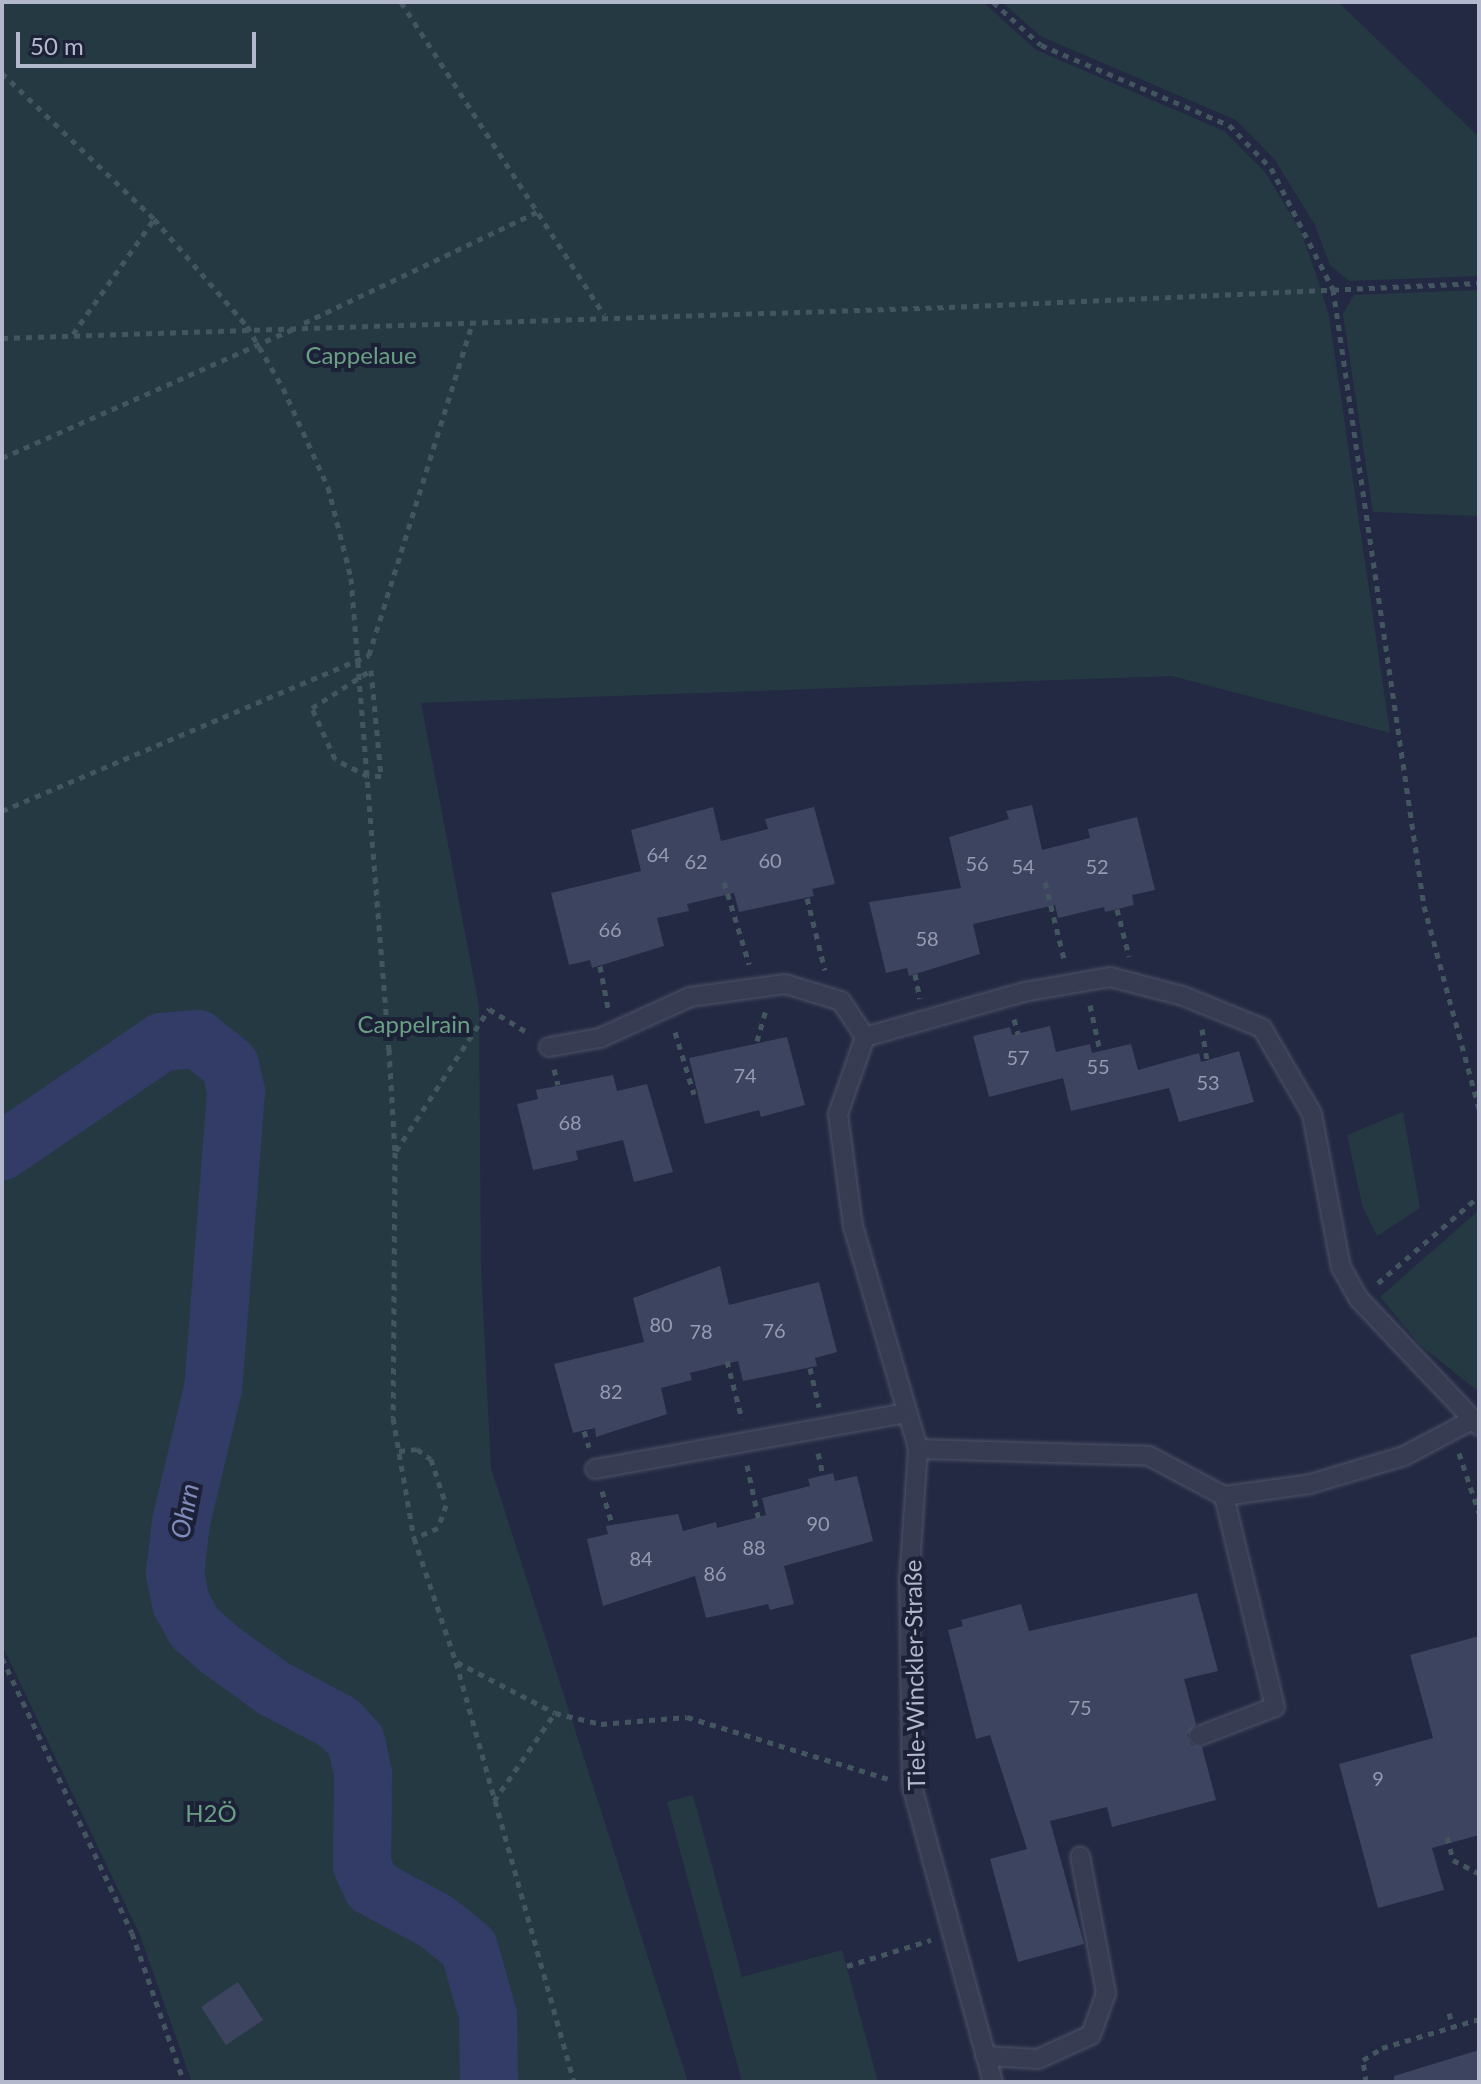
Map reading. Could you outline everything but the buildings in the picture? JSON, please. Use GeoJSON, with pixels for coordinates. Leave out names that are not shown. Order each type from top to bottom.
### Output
{"type":"FeatureCollection","features":[{"type":"Feature","properties":{"kind":"lane"},"geometry":{"type":"LineString","coordinates":[[549,1047],[613,1032],[690,997],[785,984],[841,1001],[865,1037],[1078,982],[1110,977],[1183,996],[1262,1028],[1312,1114],[1341,1267],[1359,1299],[1474,1424],[1452,1430],[1404,1456],[1310,1484],[1224,1496],[1149,1456],[918,1449]]}},
{"type":"Feature","properties":{"kind":"lane","name":"Tiele-Winckler-Straße"},"geometry":{"type":"LineString","coordinates":[[865,1037],[838,1114],[853,1226],[918,1449],[909,1580],[912,1786],[955,1932],[993,2082]]}},
{"type":"Feature","properties":{"kind":"lane"},"geometry":{"type":"LineString","coordinates":[[595,1469],[906,1413]]}},
{"type":"Feature","properties":{"kind":"lane"},"geometry":{"type":"LineString","coordinates":[[1199,1736],[1275,1707],[1224,1496]]}},
{"type":"Feature","properties":{"kind":"lane"},"geometry":{"type":"LineString","coordinates":[[985,2056],[1038,2059],[1091,2035],[1106,1993],[1080,1856]]}},
{"type":"Feature","properties":{"kind":"path"},"geometry":{"type":"LineString","coordinates":[[401,2],[541,210],[604,315]]}},
{"type":"Feature","properties":{"kind":"path"},"geometry":{"type":"LineString","coordinates":[[993,2],[1041,45],[1229,125],[1271,168],[1333,289],[1424,906],[1479,1109]]}},
{"type":"Feature","properties":{"kind":"path"},"geometry":{"type":"LineString","coordinates":[[2,73],[154,219],[247,326],[283,388],[328,487],[351,578],[360,663],[395,1152],[393,1418],[414,1538],[456,1662],[574,2082]]}},
{"type":"Feature","properties":{"kind":"path"},"geometry":{"type":"LineString","coordinates":[[2,458],[258,346],[541,210]]}},
{"type":"Feature","properties":{"kind":"path"},"geometry":{"type":"LineString","coordinates":[[73,335],[154,219]]}},
{"type":"Feature","properties":{"kind":"path"},"geometry":{"type":"LineString","coordinates":[[2,338],[247,326],[949,307],[1479,283]]}},
{"type":"Feature","properties":{"kind":"path"},"geometry":{"type":"LineString","coordinates":[[2,811],[360,663],[369,655],[473,321]]}},
{"type":"Feature","properties":{"kind":"path"},"geometry":{"type":"LineString","coordinates":[[371,670],[381,776],[368,776],[335,759],[312,708],[361,677],[371,670]]}},
{"type":"Feature","properties":{"kind":"path"},"geometry":{"type":"LineString","coordinates":[[724,882],[755,988]]}},
{"type":"Feature","properties":{"kind":"path"},"geometry":{"type":"LineString","coordinates":[[1045,882],[1100,1051]]}},
{"type":"Feature","properties":{"kind":"path"},"geometry":{"type":"LineString","coordinates":[[807,898],[832,998]]}},
{"type":"Feature","properties":{"kind":"path"},"geometry":{"type":"LineString","coordinates":[[1117,909],[1136,984]]}},
{"type":"Feature","properties":{"kind":"path"},"geometry":{"type":"LineString","coordinates":[[600,966],[613,1032]]}},
{"type":"Feature","properties":{"kind":"path"},"geometry":{"type":"LineString","coordinates":[[667,1008],[694,1094]]}},
{"type":"Feature","properties":{"kind":"path"},"geometry":{"type":"LineString","coordinates":[[395,1152],[489,1009],[549,1047]]}},
{"type":"Feature","properties":{"kind":"path"},"geometry":{"type":"LineString","coordinates":[[1359,1299],[1479,1196]]}},
{"type":"Feature","properties":{"kind":"path"},"geometry":{"type":"LineString","coordinates":[[727,1361],[759,1521]]}},
{"type":"Feature","properties":{"kind":"path"},"geometry":{"type":"LineString","coordinates":[[810,1368],[823,1427]]}},
{"type":"Feature","properties":{"kind":"path"},"geometry":{"type":"LineString","coordinates":[[1452,1430],[1479,1513]]}},
{"type":"Feature","properties":{"kind":"path"},"geometry":{"type":"LineString","coordinates":[[399,1451],[417,1449],[431,1459],[446,1505],[438,1528],[414,1538]]}},
{"type":"Feature","properties":{"kind":"path"},"geometry":{"type":"LineString","coordinates":[[595,1469],[612,1524]]}},
{"type":"Feature","properties":{"kind":"path"},"geometry":{"type":"LineString","coordinates":[[2,1658],[132,1933],[184,2082]]}},
{"type":"Feature","properties":{"kind":"path"},"geometry":{"type":"LineString","coordinates":[[456,1662],[555,1713],[601,1724],[687,1717],[912,1786]]}},
{"type":"Feature","properties":{"kind":"path"},"geometry":{"type":"LineString","coordinates":[[494,1801],[555,1713]]}},
{"type":"Feature","properties":{"kind":"path"},"geometry":{"type":"LineString","coordinates":[[1447,1837],[1453,1860],[1479,1873]]}},
{"type":"Feature","properties":{"kind":"path"},"geometry":{"type":"LineString","coordinates":[[847,1966],[955,1932]]}},
{"type":"Feature","properties":{"kind":"path"},"geometry":{"type":"LineString","coordinates":[[1449,2013],[1453,2027]]}},
{"type":"Feature","properties":{"kind":"path"},"geometry":{"type":"LineString","coordinates":[[1366,2082],[1363,2060],[1382,2048],[1479,2019]]}},
{"type":"Feature","properties":{"kind":"green space","name":"Cappelaue"},"geometry":{"type":"Polygon","coordinates":[[[2,2],[983,2],[1036,50],[1224,131],[1265,172],[1301,232],[1317,277],[1329,316],[1390,733],[1172,676],[421,703],[479,1006],[481,1267],[491,1468],[688,2082],[192,2082],[139,1933],[2,1645],[2,2]]]}},
{"type":"Feature","properties":{"kind":"green space"},"geometry":{"type":"Polygon","coordinates":[[[1002,2],[1338,2],[1479,137],[1479,276],[1349,281],[1330,265],[1315,225],[1275,160],[1236,120],[1040,36],[1002,2]]]}},
{"type":"Feature","properties":{"kind":"green space"},"geometry":{"type":"Polygon","coordinates":[[[1479,290],[1479,516],[1373,512],[1343,314],[1354,295],[1479,290]]]}},
{"type":"Feature","properties":{"kind":"green space"},"geometry":{"type":"Polygon","coordinates":[[[1403,1112],[1420,1208],[1377,1236],[1363,1208],[1347,1135],[1403,1112]]]}},
{"type":"Feature","properties":{"kind":"green space"},"geometry":{"type":"Polygon","coordinates":[[[1479,1210],[1479,1392],[1420,1345],[1380,1297],[1479,1210]]]}},
{"type":"Feature","properties":{"kind":"green space"},"geometry":{"type":"Polygon","coordinates":[[[693,1795],[742,1977],[842,1950],[878,2082],[742,2082],[667,1802],[693,1795]]]}},
{"type":"Feature","properties":{"kind":"waterway","name":"Ohrn"},"geometry":{"type":"LineString","coordinates":[[2,1151],[162,1042],[198,1039],[230,1065],[236,1092],[213,1388],[181,1522],[175,1573],[181,1603],[195,1628],[219,1649],[273,1688],[339,1723],[356,1741],[363,1773],[362,1865],[372,1887],[437,1922],[469,1948],[488,2015],[489,2082]]}},
{"type":"Feature","properties":{"kind":"park label","name":"Cappelrain"},"geometry":{"type":"Point","coordinates":[414,1024]}},
{"type":"Feature","properties":{"kind":"park label","name":"H2Ö"},"geometry":{"type":"Point","coordinates":[211,1813]}}]}
